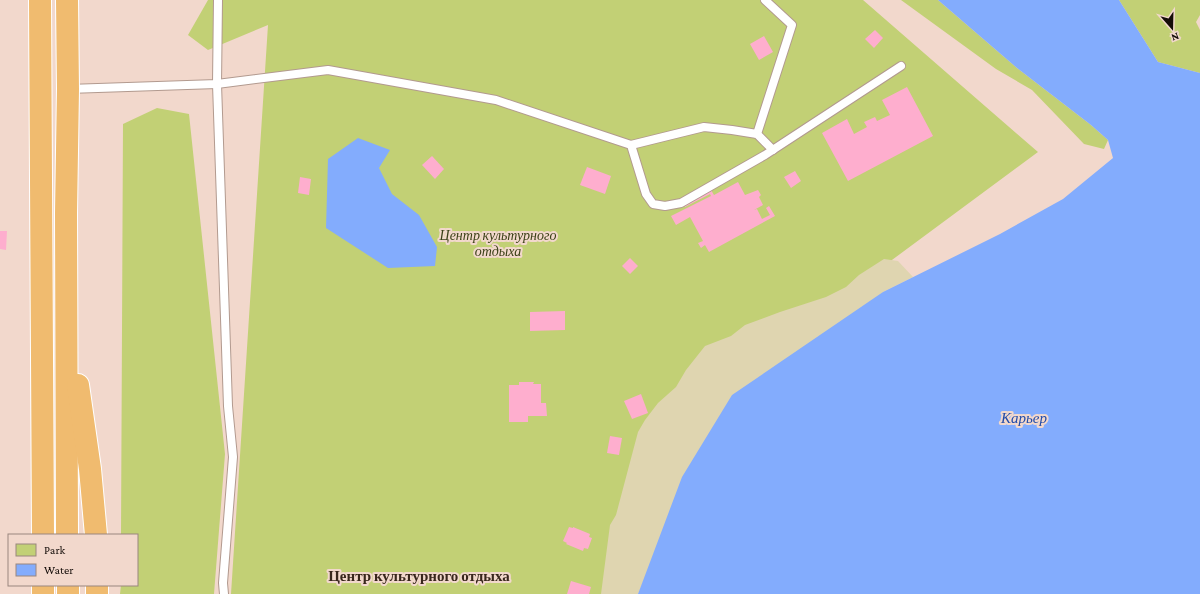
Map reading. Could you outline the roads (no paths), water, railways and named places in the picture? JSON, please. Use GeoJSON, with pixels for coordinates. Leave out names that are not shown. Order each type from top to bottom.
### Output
{"type":"FeatureCollection","features":[{"type":"Feature","properties":{"kind":"highway"},"geometry":{"type":"LineString","coordinates":[[40,0],[43,534]]}},
{"type":"Feature","properties":{"kind":"highway"},"geometry":{"type":"LineString","coordinates":[[67,0],[68,89],[66,293],[68,534]]}},
{"type":"Feature","properties":{"kind":"highway"},"geometry":{"type":"LineString","coordinates":[[66,293],[90,469],[96,534]]}},
{"type":"Feature","properties":{"kind":"lane"},"geometry":{"type":"LineString","coordinates":[[218,0],[217,84],[228,406],[233,457],[223,583],[224,594]]}},
{"type":"Feature","properties":{"kind":"lane"},"geometry":{"type":"LineString","coordinates":[[757,134],[792,25],[766,0]]}},
{"type":"Feature","properties":{"kind":"lane"},"geometry":{"type":"LineString","coordinates":[[631,146],[646,194],[653,204],[665,206],[681,203],[773,150],[901,66]]}},
{"type":"Feature","properties":{"kind":"lane"},"geometry":{"type":"LineString","coordinates":[[68,89],[217,84],[328,70],[496,100],[631,146],[704,128],[757,134],[773,150]]}},
{"type":"Feature","properties":{"kind":"water","name":"Карьер"},"geometry":{"type":"Polygon","coordinates":[[[938,0],[1119,0],[1158,62],[1200,73],[1200,594],[638,594],[682,477],[732,395],[883,292],[1000,234],[1063,199],[1113,158],[1108,140],[1091,125],[1017,68],[938,0]]]}},
{"type":"Feature","properties":{"kind":"water"},"geometry":{"type":"Polygon","coordinates":[[[358,138],[390,150],[379,168],[392,194],[419,215],[437,247],[435,266],[388,268],[326,228],[328,159],[358,138]]]}},
{"type":"Feature","properties":{"kind":"district","name":"Центр культурного отдыха"},"geometry":{"type":"Point","coordinates":[419,576]}}]}
